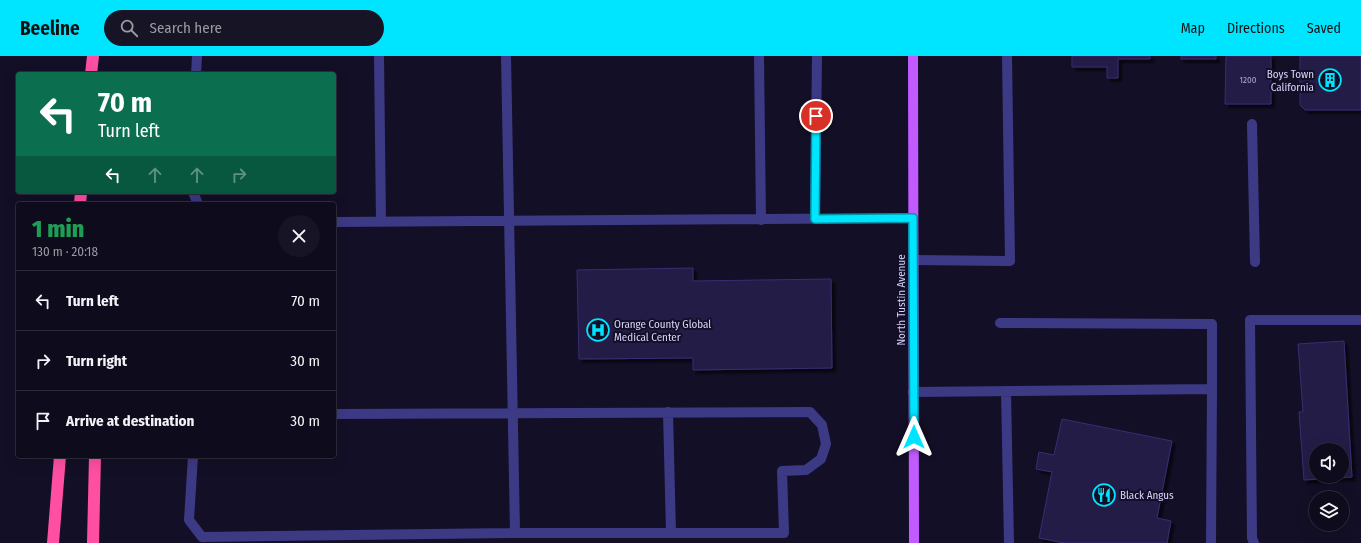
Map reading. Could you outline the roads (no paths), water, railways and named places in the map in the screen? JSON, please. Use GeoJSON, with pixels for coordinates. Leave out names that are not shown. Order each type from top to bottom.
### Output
{"type":"FeatureCollection","features":[{"type":"Feature","properties":{"kind":"highway"},"geometry":{"type":"LineString","coordinates":[[91,72],[93,56]]}},
{"type":"Feature","properties":{"kind":"highway"},"geometry":{"type":"LineString","coordinates":[[53,543],[60,458]]}},
{"type":"Feature","properties":{"kind":"highway"},"geometry":{"type":"LineString","coordinates":[[93,543],[95,458]]}},
{"type":"Feature","properties":{"kind":"main road","name":"North Tustin Avenue"},"geometry":{"type":"LineString","coordinates":[[913,56],[914,543]]}},
{"type":"Feature","properties":{"kind":"lane"},"geometry":{"type":"LineString","coordinates":[[196,72],[197,56]]}},
{"type":"Feature","properties":{"kind":"lane"},"geometry":{"type":"LineString","coordinates":[[379,56],[381,222]]}},
{"type":"Feature","properties":{"kind":"lane"},"geometry":{"type":"LineString","coordinates":[[506,56],[514,413],[515,533]]}},
{"type":"Feature","properties":{"kind":"lane"},"geometry":{"type":"LineString","coordinates":[[760,56],[761,220]]}},
{"type":"Feature","properties":{"kind":"lane"},"geometry":{"type":"LineString","coordinates":[[815,219],[817,56]]}},
{"type":"Feature","properties":{"kind":"lane"},"geometry":{"type":"LineString","coordinates":[[913,260],[1010,261],[1008,56]]}},
{"type":"Feature","properties":{"kind":"lane"},"geometry":{"type":"LineString","coordinates":[[1252,124],[1255,262]]}},
{"type":"Feature","properties":{"kind":"lane"},"geometry":{"type":"LineString","coordinates":[[336,222],[913,218]]}},
{"type":"Feature","properties":{"kind":"lane"},"geometry":{"type":"LineString","coordinates":[[1254,543],[1252,538],[1250,320],[1361,320]]}},
{"type":"Feature","properties":{"kind":"lane"},"geometry":{"type":"LineString","coordinates":[[1000,323],[1212,324],[1211,543]]}},
{"type":"Feature","properties":{"kind":"lane"},"geometry":{"type":"LineString","coordinates":[[914,392],[1212,389]]}},
{"type":"Feature","properties":{"kind":"lane"},"geometry":{"type":"LineString","coordinates":[[1006,391],[1009,543]]}},
{"type":"Feature","properties":{"kind":"lane"},"geometry":{"type":"LineString","coordinates":[[668,412],[671,533]]}},
{"type":"Feature","properties":{"kind":"lane"},"geometry":{"type":"LineString","coordinates":[[193,458],[189,520],[202,537],[515,533],[784,532],[782,471],[806,470],[821,460],[826,444],[822,425],[810,412],[336,414]]}},
{"type":"Feature","properties":{"kind":"place","name":"Boys Town California"},"geometry":{"type":"Point","coordinates":[1330,80]}},
{"type":"Feature","properties":{"kind":"place","name":"Orange County Global Medical Center"},"geometry":{"type":"Point","coordinates":[598,330]}},
{"type":"Feature","properties":{"kind":"place","name":"Black Angus"},"geometry":{"type":"Point","coordinates":[1104,495]}}]}
